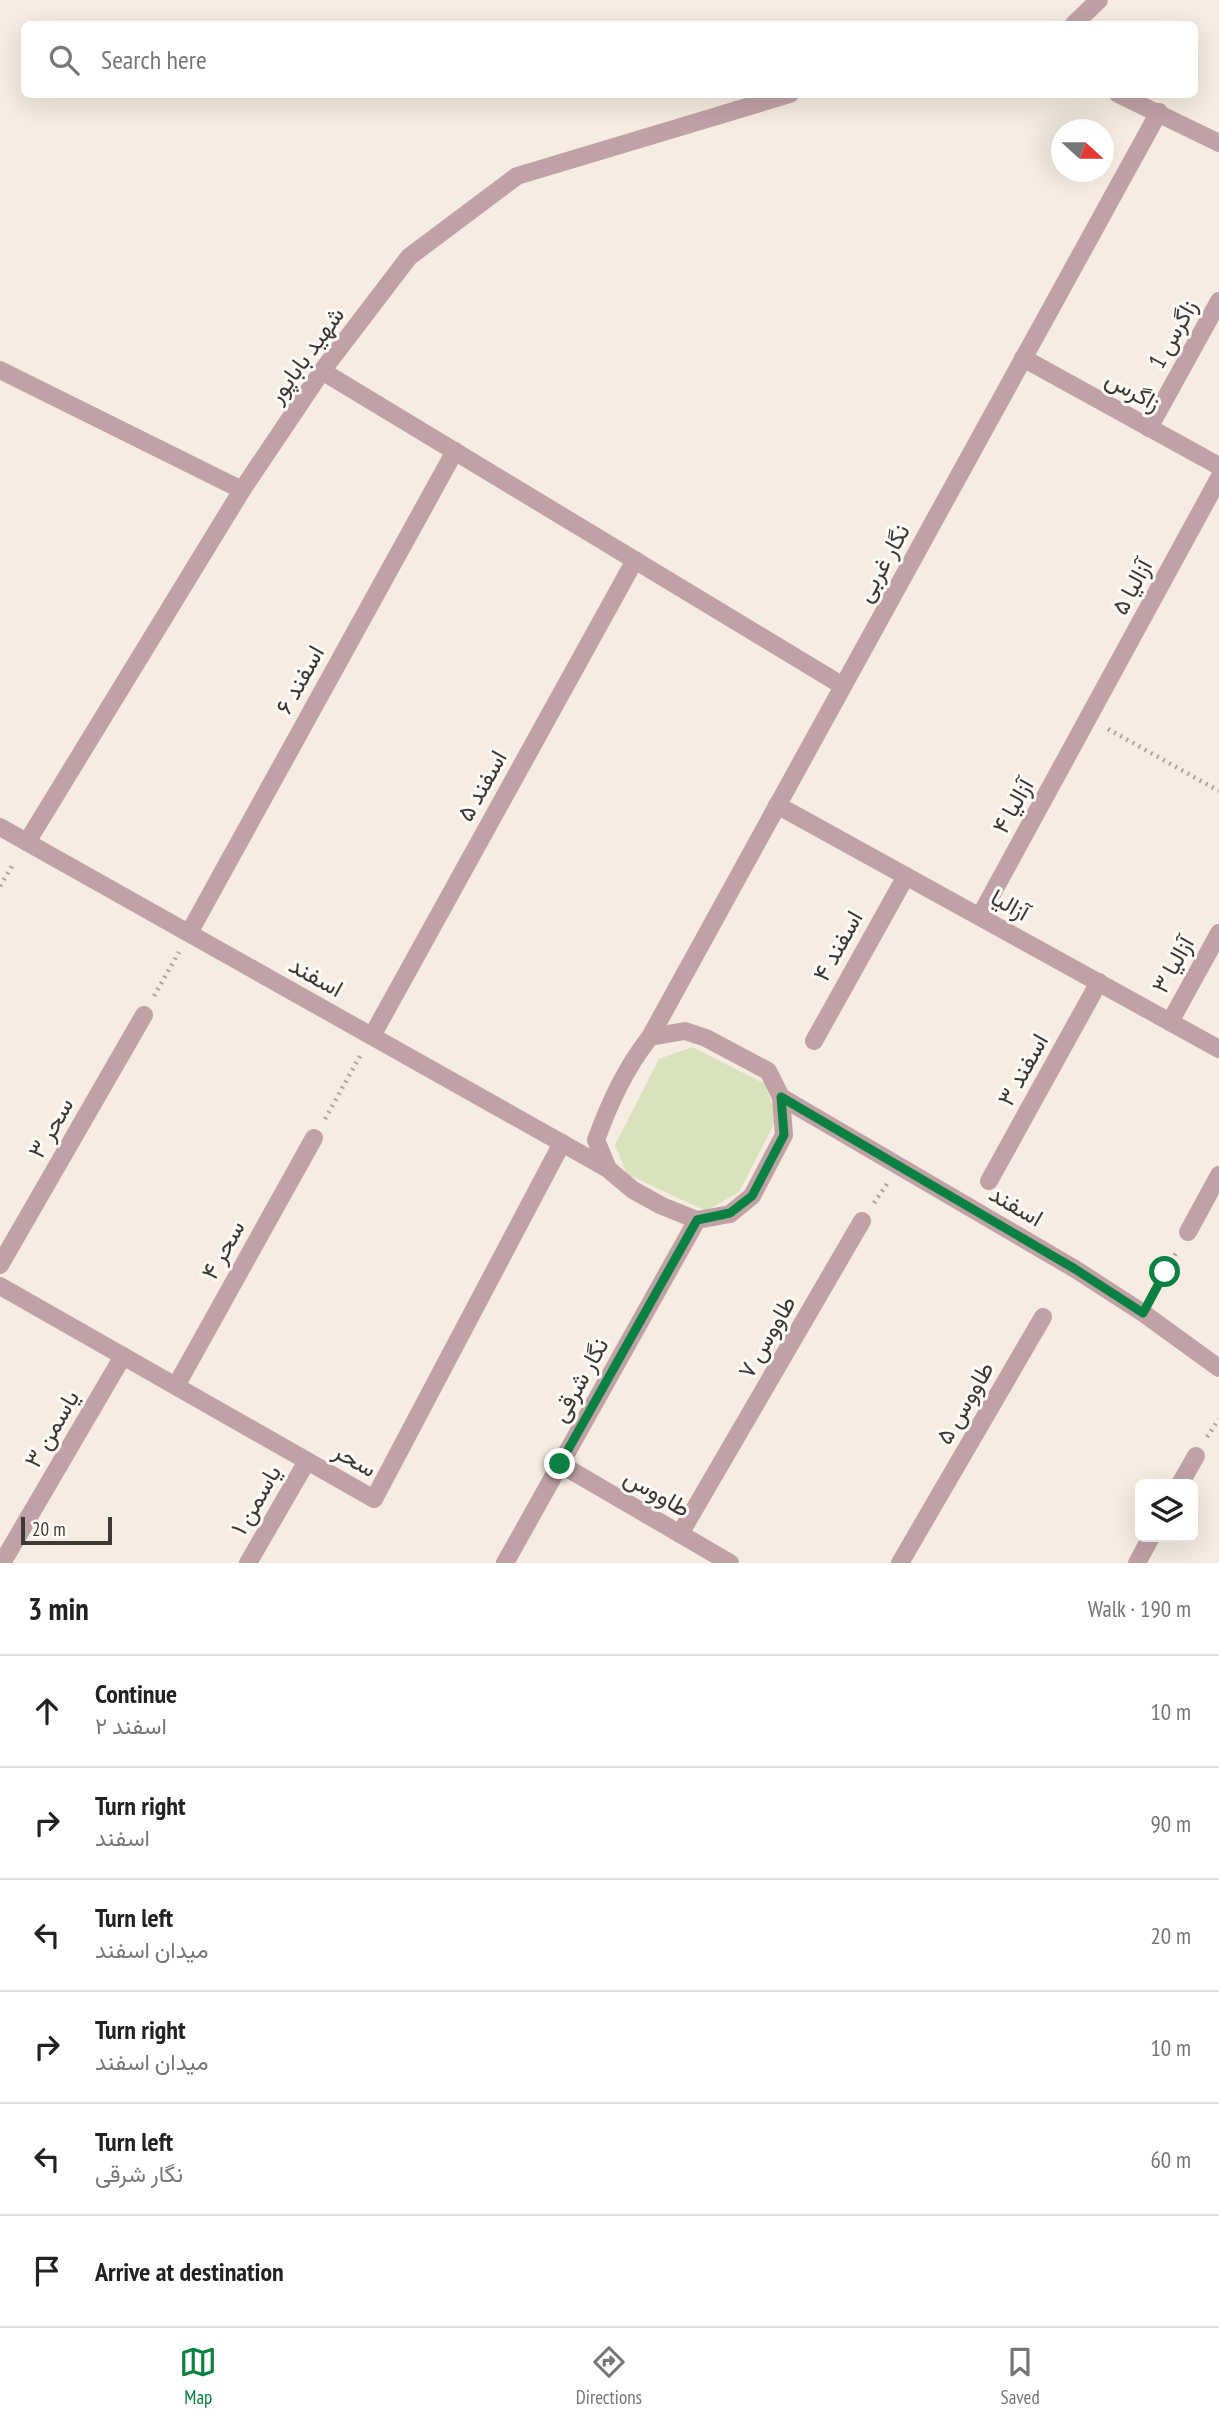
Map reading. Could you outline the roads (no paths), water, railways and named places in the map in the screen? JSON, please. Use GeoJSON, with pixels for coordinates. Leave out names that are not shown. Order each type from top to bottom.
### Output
{"type":"FeatureCollection","features":[{"type":"Feature","properties":{"kind":"street"},"geometry":{"type":"LineString","coordinates":[[1077,21],[1099,0]]}},
{"type":"Feature","properties":{"kind":"street","name":"شهید باباپور"},"geometry":{"type":"LineString","coordinates":[[27,842],[242,490],[322,371],[409,257],[517,176],[777,98]]}},
{"type":"Feature","properties":{"kind":"street"},"geometry":{"type":"LineString","coordinates":[[1127,98],[1219,144]]}},
{"type":"Feature","properties":{"kind":"street","name":"نگار غربی"},"geometry":{"type":"LineString","coordinates":[[649,1037],[1159,113]]}},
{"type":"Feature","properties":{"kind":"street","name":"زاگرس 1"},"geometry":{"type":"LineString","coordinates":[[1149,428],[1219,301]]}},
{"type":"Feature","properties":{"kind":"street","name":"زاگرس"},"geometry":{"type":"LineString","coordinates":[[1023,358],[1219,466]]}},
{"type":"Feature","properties":{"kind":"street"},"geometry":{"type":"LineString","coordinates":[[0,370],[242,490]]}},
{"type":"Feature","properties":{"kind":"street"},"geometry":{"type":"LineString","coordinates":[[322,371],[843,686]]}},
{"type":"Feature","properties":{"kind":"street","name":"اسفند ۶"},"geometry":{"type":"LineString","coordinates":[[189,933],[455,451]]}},
{"type":"Feature","properties":{"kind":"street","name":"آزالیا ۵"},"geometry":{"type":"LineString","coordinates":[[1089,719],[1219,478]]}},
{"type":"Feature","properties":{"kind":"street","name":"اسفند ۵"},"geometry":{"type":"LineString","coordinates":[[372,1036],[635,560]]}},
{"type":"Feature","properties":{"kind":"street","name":"آزالیا ۴"},"geometry":{"type":"LineString","coordinates":[[980,916],[1089,719]]}},
{"type":"Feature","properties":{"kind":"street","name":"آزالیا"},"geometry":{"type":"LineString","coordinates":[[777,805],[1219,1049]]}},
{"type":"Feature","properties":{"kind":"street","name":"اسفند"},"geometry":{"type":"LineString","coordinates":[[0,827],[608,1170]]}},
{"type":"Feature","properties":{"kind":"street","name":"اسفند ۴"},"geometry":{"type":"LineString","coordinates":[[814,1041],[905,876]]}},
{"type":"Feature","properties":{"kind":"street","name":"آزالیا ۳"},"geometry":{"type":"LineString","coordinates":[[1170,1022],[1219,933]]}},
{"type":"Feature","properties":{"kind":"street","name":"اسفند ۳"},"geometry":{"type":"LineString","coordinates":[[989,1181],[1099,982]]}},
{"type":"Feature","properties":{"kind":"street","name":"سحر ۳"},"geometry":{"type":"LineString","coordinates":[[0,1265],[144,1015]]}},
{"type":"Feature","properties":{"kind":"street"},"geometry":{"type":"LineString","coordinates":[[685,1031],[706,1038],[768,1071],[781,1097],[784,1135],[752,1196],[730,1213],[697,1220],[662,1206],[633,1190],[608,1170],[596,1140],[618,1086],[649,1037],[685,1031]]}},
{"type":"Feature","properties":{"kind":"street","name":"اسفند"},"geometry":{"type":"LineString","coordinates":[[781,1097],[1075,1269],[1143,1313],[1219,1368]]}},
{"type":"Feature","properties":{"kind":"street","name":"سحر ۴"},"geometry":{"type":"LineString","coordinates":[[176,1386],[314,1138]]}},
{"type":"Feature","properties":{"kind":"street","name":"سحر"},"geometry":{"type":"LineString","coordinates":[[0,1286],[374,1499],[562,1143]]}},
{"type":"Feature","properties":{"kind":"street"},"geometry":{"type":"LineString","coordinates":[[1188,1232],[1219,1175]]}},
{"type":"Feature","properties":{"kind":"street","name":"نگار شرقی"},"geometry":{"type":"LineString","coordinates":[[505,1563],[697,1220]]}},
{"type":"Feature","properties":{"kind":"street","name":"طاووس ۷"},"geometry":{"type":"LineString","coordinates":[[680,1534],[862,1221]]}},
{"type":"Feature","properties":{"kind":"street","name":"طاووس ۵"},"geometry":{"type":"LineString","coordinates":[[900,1563],[1043,1317]]}},
{"type":"Feature","properties":{"kind":"street","name":"یاسمن ۳"},"geometry":{"type":"LineString","coordinates":[[2,1563],[123,1356]]}},
{"type":"Feature","properties":{"kind":"street"},"geometry":{"type":"LineString","coordinates":[[1183,1479],[1196,1456]]}},
{"type":"Feature","properties":{"kind":"street","name":"یاسمن ۱"},"geometry":{"type":"LineString","coordinates":[[248,1563],[307,1461]]}},
{"type":"Feature","properties":{"kind":"street","name":"طاووس"},"geometry":{"type":"LineString","coordinates":[[560,1464],[730,1563]]}},
{"type":"Feature","properties":{"kind":"street"},"geometry":{"type":"LineString","coordinates":[[1137,1563],[1148,1542]]}}]}
